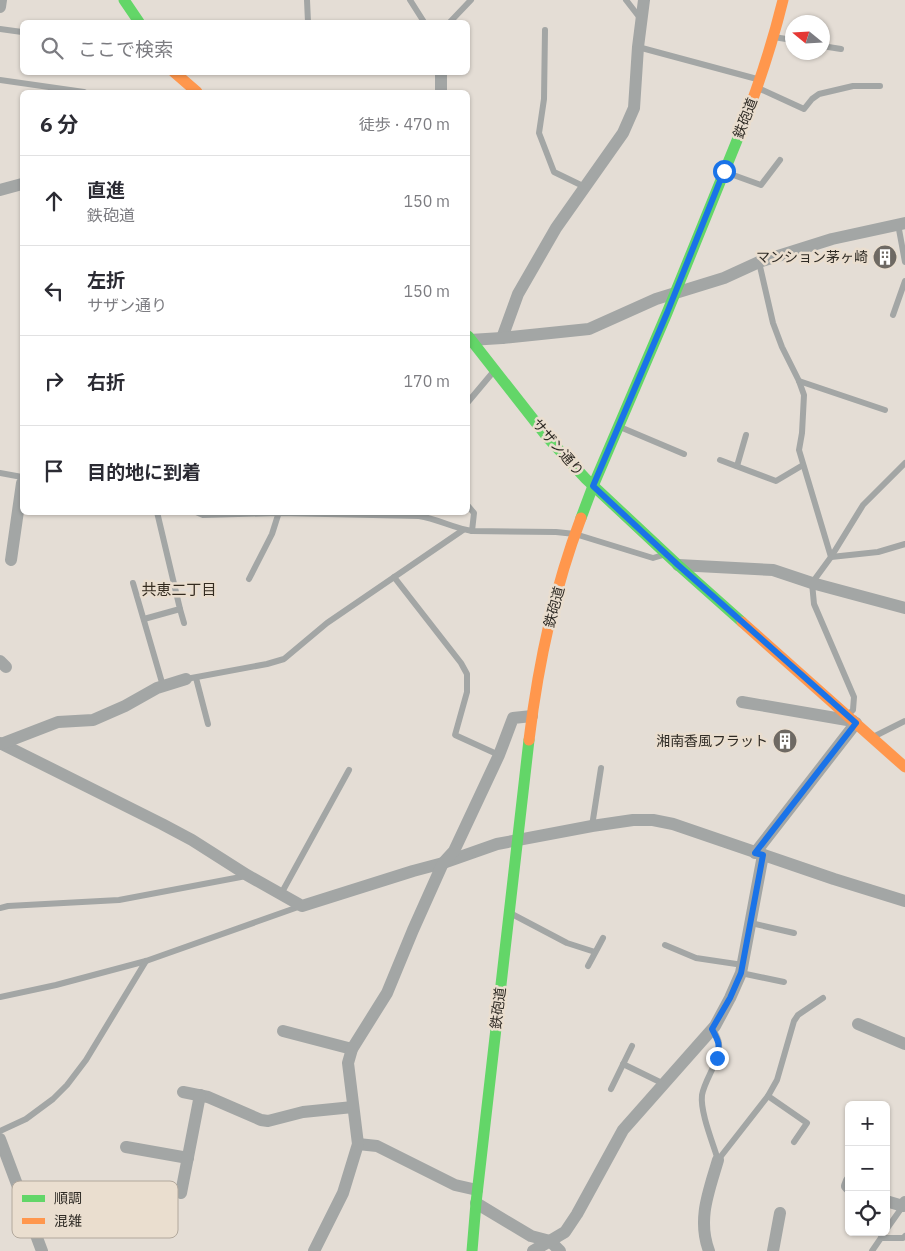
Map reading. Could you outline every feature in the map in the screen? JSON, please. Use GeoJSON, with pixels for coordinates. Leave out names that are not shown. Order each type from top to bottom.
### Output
{"type":"FeatureCollection","features":[{"type":"Feature","properties":{"kind":"street"},"geometry":{"type":"LineString","coordinates":[[0,7],[1,0]]}},
{"type":"Feature","properties":{"kind":"street"},"geometry":{"type":"LineString","coordinates":[[124,0],[138,20]]}},
{"type":"Feature","properties":{"kind":"street"},"geometry":{"type":"LineString","coordinates":[[502,338],[518,294],[556,228],[623,134],[634,108],[638,47],[644,0]]}},
{"type":"Feature","properties":{"kind":"street","name":"鉄砲道"},"geometry":{"type":"LineString","coordinates":[[472,1251],[476,1197],[532,716],[544,646],[557,594],[593,486],[724,171],[758,84],[774,36],[783,0]]}},
{"type":"Feature","properties":{"kind":"street"},"geometry":{"type":"LineString","coordinates":[[177,75],[194,90]]}},
{"type":"Feature","properties":{"kind":"street"},"geometry":{"type":"LineString","coordinates":[[441,90],[442,75]]}},
{"type":"Feature","properties":{"kind":"street"},"geometry":{"type":"LineString","coordinates":[[0,190],[20,185]]}},
{"type":"Feature","properties":{"kind":"street"},"geometry":{"type":"LineString","coordinates":[[470,338],[502,338],[590,329],[656,299],[724,278],[759,262],[832,239],[902,223]]}},
{"type":"Feature","properties":{"kind":"street","name":"サザン通り"},"geometry":{"type":"LineString","coordinates":[[470,339],[548,438],[593,486],[678,565],[905,767]]}},
{"type":"Feature","properties":{"kind":"street"},"geometry":{"type":"LineString","coordinates":[[11,560],[20,497]]}},
{"type":"Feature","properties":{"kind":"street"},"geometry":{"type":"LineString","coordinates":[[678,565],[773,570],[812,583],[905,608]]}},
{"type":"Feature","properties":{"kind":"street"},"geometry":{"type":"LineString","coordinates":[[1,744],[58,722],[93,720],[125,706],[157,688],[191,678]]}},
{"type":"Feature","properties":{"kind":"street"},"geometry":{"type":"LineString","coordinates":[[533,1251],[564,1232],[577,1214],[623,1130],[712,1029],[730,998],[742,969],[759,854],[852,720],[742,702]]}},
{"type":"Feature","properties":{"kind":"street"},"geometry":{"type":"LineString","coordinates":[[314,1251],[343,1194],[358,1144],[348,1063],[352,1049],[387,993],[443,863],[454,851],[500,755],[513,718],[532,716]]}},
{"type":"Feature","properties":{"kind":"street"},"geometry":{"type":"LineString","coordinates":[[1,744],[192,840],[247,876],[302,906],[443,863],[497,844],[633,820],[653,820],[673,824],[905,901]]}},
{"type":"Feature","properties":{"kind":"street"},"geometry":{"type":"LineString","coordinates":[[858,1024],[905,1044]]}},
{"type":"Feature","properties":{"kind":"street"},"geometry":{"type":"LineString","coordinates":[[283,1030],[352,1049]]}},
{"type":"Feature","properties":{"kind":"street"},"geometry":{"type":"LineString","coordinates":[[183,1092],[208,1097],[261,1120],[268,1121],[303,1112],[353,1108]]}},
{"type":"Feature","properties":{"kind":"street"},"geometry":{"type":"LineString","coordinates":[[181,1193],[200,1095]]}},
{"type":"Feature","properties":{"kind":"street"},"geometry":{"type":"LineString","coordinates":[[0,1139],[16,1181]]}},
{"type":"Feature","properties":{"kind":"street"},"geometry":{"type":"LineString","coordinates":[[358,1144],[377,1146],[455,1185],[476,1197],[531,1236],[550,1241],[560,1251]]}},
{"type":"Feature","properties":{"kind":"street"},"geometry":{"type":"LineString","coordinates":[[126,1147],[188,1158]]}},
{"type":"Feature","properties":{"kind":"street"},"geometry":{"type":"LineString","coordinates":[[709,1251],[705,1240],[706,1199],[718,1160]]}},
{"type":"Feature","properties":{"kind":"street"},"geometry":{"type":"LineString","coordinates":[[890,1202],[904,1204]]}},
{"type":"Feature","properties":{"kind":"street"},"geometry":{"type":"LineString","coordinates":[[773,1251],[780,1213]]}},
{"type":"Feature","properties":{"kind":"street"},"geometry":{"type":"LineString","coordinates":[[37,1238],[42,1251]]}},
{"type":"Feature","properties":{"kind":"lane"},"geometry":{"type":"LineString","coordinates":[[307,0],[308,20]]}},
{"type":"Feature","properties":{"kind":"lane"},"geometry":{"type":"LineString","coordinates":[[410,0],[423,20]]}},
{"type":"Feature","properties":{"kind":"lane"},"geometry":{"type":"LineString","coordinates":[[452,20],[471,0]]}},
{"type":"Feature","properties":{"kind":"lane"},"geometry":{"type":"LineString","coordinates":[[626,0],[641,19]]}},
{"type":"Feature","properties":{"kind":"lane"},"geometry":{"type":"LineString","coordinates":[[0,29],[20,32]]}},
{"type":"Feature","properties":{"kind":"lane"},"geometry":{"type":"LineString","coordinates":[[545,30],[544,99],[539,133],[554,172],[585,187]]}},
{"type":"Feature","properties":{"kind":"lane"},"geometry":{"type":"LineString","coordinates":[[774,36],[785,38]]}},
{"type":"Feature","properties":{"kind":"lane"},"geometry":{"type":"LineString","coordinates":[[638,47],[758,84],[804,109],[819,94],[853,86],[880,86]]}},
{"type":"Feature","properties":{"kind":"lane"},"geometry":{"type":"LineString","coordinates":[[830,47],[841,49]]}},
{"type":"Feature","properties":{"kind":"lane"},"geometry":{"type":"LineString","coordinates":[[0,80],[70,90]]}},
{"type":"Feature","properties":{"kind":"lane"},"geometry":{"type":"LineString","coordinates":[[724,171],[761,184],[780,160]]}},
{"type":"Feature","properties":{"kind":"lane"},"geometry":{"type":"LineString","coordinates":[[902,223],[905,262]]}},
{"type":"Feature","properties":{"kind":"lane"},"geometry":{"type":"LineString","coordinates":[[759,262],[773,323],[782,346],[800,381],[804,395],[799,450],[831,557]]}},
{"type":"Feature","properties":{"kind":"lane"},"geometry":{"type":"LineString","coordinates":[[893,315],[905,282]]}},
{"type":"Feature","properties":{"kind":"lane"},"geometry":{"type":"LineString","coordinates":[[470,400],[495,370]]}},
{"type":"Feature","properties":{"kind":"lane"},"geometry":{"type":"LineString","coordinates":[[800,381],[885,410]]}},
{"type":"Feature","properties":{"kind":"lane"},"geometry":{"type":"LineString","coordinates":[[618,427],[684,454]]}},
{"type":"Feature","properties":{"kind":"lane"},"geometry":{"type":"LineString","coordinates":[[737,466],[746,435]]}},
{"type":"Feature","properties":{"kind":"lane"},"geometry":{"type":"LineString","coordinates":[[720,460],[776,481],[803,465]]}},
{"type":"Feature","properties":{"kind":"lane"},"geometry":{"type":"LineString","coordinates":[[852,720],[854,697],[814,604],[812,583],[831,557],[863,505],[905,463]]}},
{"type":"Feature","properties":{"kind":"lane"},"geometry":{"type":"LineString","coordinates":[[0,473],[20,477]]}},
{"type":"Feature","properties":{"kind":"lane"},"geometry":{"type":"LineString","coordinates":[[470,509],[474,514],[472,531]]}},
{"type":"Feature","properties":{"kind":"lane"},"geometry":{"type":"LineString","coordinates":[[158,515],[184,622]]}},
{"type":"Feature","properties":{"kind":"lane"},"geometry":{"type":"LineString","coordinates":[[249,579],[272,534],[278,515]]}},
{"type":"Feature","properties":{"kind":"lane"},"geometry":{"type":"LineString","coordinates":[[384,515],[432,518],[463,530],[472,531],[576,534],[653,558],[666,554]]}},
{"type":"Feature","properties":{"kind":"lane"},"geometry":{"type":"LineString","coordinates":[[208,724],[191,678],[284,659],[327,624],[463,530]]}},
{"type":"Feature","properties":{"kind":"lane"},"geometry":{"type":"LineString","coordinates":[[831,557],[878,552],[905,544]]}},
{"type":"Feature","properties":{"kind":"lane"},"geometry":{"type":"LineString","coordinates":[[394,577],[462,663],[468,674],[467,692],[455,735],[500,755]]}},
{"type":"Feature","properties":{"kind":"lane"},"geometry":{"type":"LineString","coordinates":[[133,583],[163,686]]}},
{"type":"Feature","properties":{"kind":"lane"},"geometry":{"type":"LineString","coordinates":[[144,619],[180,608]]}},
{"type":"Feature","properties":{"kind":"lane"},"geometry":{"type":"LineString","coordinates":[[872,737],[905,721]]}},
{"type":"Feature","properties":{"kind":"lane"},"geometry":{"type":"LineString","coordinates":[[592,826],[601,768]]}},
{"type":"Feature","properties":{"kind":"lane"},"geometry":{"type":"LineString","coordinates":[[281,894],[349,770]]}},
{"type":"Feature","properties":{"kind":"lane"},"geometry":{"type":"LineString","coordinates":[[0,908],[119,900],[247,876]]}},
{"type":"Feature","properties":{"kind":"lane"},"geometry":{"type":"LineString","coordinates":[[0,997],[56,985],[146,961],[302,906]]}},
{"type":"Feature","properties":{"kind":"lane"},"geometry":{"type":"LineString","coordinates":[[509,913],[568,943],[595,952]]}},
{"type":"Feature","properties":{"kind":"lane"},"geometry":{"type":"LineString","coordinates":[[750,924],[794,933]]}},
{"type":"Feature","properties":{"kind":"lane"},"geometry":{"type":"LineString","coordinates":[[588,966],[603,938]]}},
{"type":"Feature","properties":{"kind":"lane"},"geometry":{"type":"LineString","coordinates":[[665,945],[696,958],[784,982]]}},
{"type":"Feature","properties":{"kind":"lane"},"geometry":{"type":"LineString","coordinates":[[0,1131],[26,1119],[53,1099],[67,1085],[86,1060],[146,961]]}},
{"type":"Feature","properties":{"kind":"lane"},"geometry":{"type":"LineString","coordinates":[[718,1160],[768,1096],[777,1080],[794,1021],[798,1015],[823,998]]}},
{"type":"Feature","properties":{"kind":"lane"},"geometry":{"type":"LineString","coordinates":[[712,1029],[719,1041],[719,1049],[702,1095],[702,1108],[718,1160]]}},
{"type":"Feature","properties":{"kind":"lane"},"geometry":{"type":"LineString","coordinates":[[611,1089],[632,1046]]}},
{"type":"Feature","properties":{"kind":"lane"},"geometry":{"type":"LineString","coordinates":[[623,1064],[664,1084]]}},
{"type":"Feature","properties":{"kind":"lane"},"geometry":{"type":"LineString","coordinates":[[768,1096],[807,1123],[794,1142]]}},
{"type":"Feature","properties":{"kind":"lane"},"geometry":{"type":"LineString","coordinates":[[890,1224],[904,1204]]}},
{"type":"Feature","properties":{"kind":"lane"},"geometry":{"type":"LineString","coordinates":[[890,1235],[903,1238],[905,1236]]}},
{"type":"Feature","properties":{"kind":"lane"},"geometry":{"type":"LineString","coordinates":[[872,1251],[882,1236]]}},
{"type":"Feature","properties":{"kind":"traffic: fast"},"geometry":{"type":"LineString","coordinates":[[124,0],[138,20]]}},
{"type":"Feature","properties":{"kind":"traffic: fast"},"geometry":{"type":"LineString","coordinates":[[581,518],[740,133]]}},
{"type":"Feature","properties":{"kind":"traffic: fast"},"geometry":{"type":"LineString","coordinates":[[470,339],[548,438],[586,479],[742,622]]}},
{"type":"Feature","properties":{"kind":"traffic: fast"},"geometry":{"type":"LineString","coordinates":[[472,1251],[529,740]]}},
{"type":"Feature","properties":{"kind":"traffic: slow"},"geometry":{"type":"LineString","coordinates":[[740,133],[764,67],[783,0]]}},
{"type":"Feature","properties":{"kind":"traffic: slow"},"geometry":{"type":"LineString","coordinates":[[177,75],[195,90]]}},
{"type":"Feature","properties":{"kind":"traffic: slow"},"geometry":{"type":"LineString","coordinates":[[529,740],[548,628],[571,545],[581,518]]}},
{"type":"Feature","properties":{"kind":"traffic: slow"},"geometry":{"type":"LineString","coordinates":[[742,622],[905,767]]}},
{"type":"Feature","properties":{"kind":"place","name":"マンション茅ヶ崎"},"geometry":{"type":"Point","coordinates":[885,257]}},
{"type":"Feature","properties":{"kind":"place","name":"湘南香風フラット"},"geometry":{"type":"Point","coordinates":[785,741]}},
{"type":"Feature","properties":{"kind":"district","name":"共恵二丁目"},"geometry":{"type":"Point","coordinates":[179,589]}},
{"type":"Feature","properties":{"kind":"route"},"geometry":{"type":"LineString","coordinates":[[717,1058],[719,1041],[712,1029],[730,998],[741,973],[763,855],[755,853],[856,723],[678,565],[593,486],[667,313],[724,171]]}}]}
